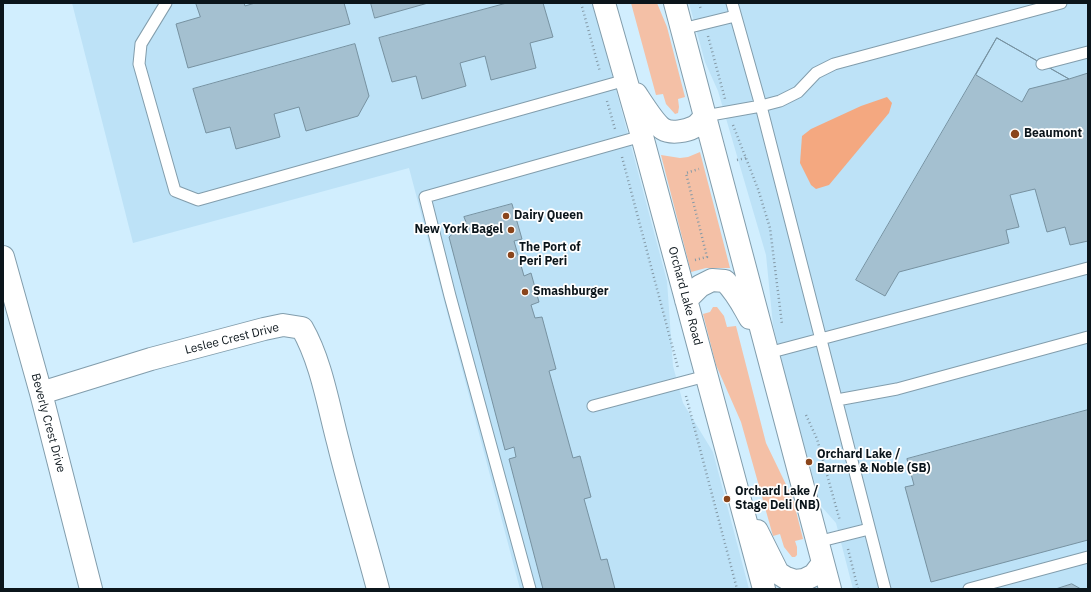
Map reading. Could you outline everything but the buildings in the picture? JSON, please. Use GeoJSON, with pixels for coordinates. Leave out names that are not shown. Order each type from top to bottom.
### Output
{"type":"FeatureCollection","features":[{"type":"Feature","properties":{"kind":"main road","name":"Orchard Lake Road"},"geometry":{"type":"LineString","coordinates":[[604,3],[642,136],[764,589]]}},
{"type":"Feature","properties":{"kind":"main road"},"geometry":{"type":"LineString","coordinates":[[675,3],[705,116],[777,351],[817,542],[830,589]]}},
{"type":"Feature","properties":{"kind":"main road"},"geometry":{"type":"LineString","coordinates":[[626,80],[653,118],[664,130],[674,132],[695,127],[705,116]]}},
{"type":"Feature","properties":{"kind":"main road","name":"Beverly Crest Drive"},"geometry":{"type":"LineString","coordinates":[[3,257],[41,393],[91,589]]}},
{"type":"Feature","properties":{"kind":"main road"},"geometry":{"type":"LineString","coordinates":[[686,300],[700,286],[712,280],[725,281],[739,297],[777,351]]}},
{"type":"Feature","properties":{"kind":"main road","name":"Leslee Crest Drive"},"geometry":{"type":"LineString","coordinates":[[41,393],[151,359],[264,329],[283,325],[302,328],[309,340],[318,364],[339,448],[378,589]]}},
{"type":"Feature","properties":{"kind":"main road"},"geometry":{"type":"LineString","coordinates":[[739,498],[778,573],[795,581],[804,580],[814,575],[823,563]]}},
{"type":"Feature","properties":{"kind":"lane"},"geometry":{"type":"LineString","coordinates":[[166,3],[141,44],[140,64],[175,191],[198,200],[626,80]]}},
{"type":"Feature","properties":{"kind":"lane"},"geometry":{"type":"LineString","coordinates":[[732,3],[761,106],[869,529],[886,589]]}},
{"type":"Feature","properties":{"kind":"lane"},"geometry":{"type":"LineString","coordinates":[[705,116],[780,101],[798,92],[816,74],[834,64],[1061,3]]}},
{"type":"Feature","properties":{"kind":"lane"},"geometry":{"type":"LineString","coordinates":[[682,29],[735,16]]}},
{"type":"Feature","properties":{"kind":"lane"},"geometry":{"type":"LineString","coordinates":[[1042,64],[1088,52]]}},
{"type":"Feature","properties":{"kind":"lane"},"geometry":{"type":"LineString","coordinates":[[530,589],[454,311],[425,197],[642,136]]}},
{"type":"Feature","properties":{"kind":"lane"},"geometry":{"type":"LineString","coordinates":[[777,351],[1088,268]]}},
{"type":"Feature","properties":{"kind":"lane"},"geometry":{"type":"LineString","coordinates":[[837,400],[897,389],[1088,337]]}},
{"type":"Feature","properties":{"kind":"lane"},"geometry":{"type":"LineString","coordinates":[[593,406],[706,376]]}},
{"type":"Feature","properties":{"kind":"lane"},"geometry":{"type":"LineString","coordinates":[[817,542],[869,529]]}},
{"type":"Feature","properties":{"kind":"lane"},"geometry":{"type":"LineString","coordinates":[[969,589],[1088,557]]}},
{"type":"Feature","properties":{"kind":"path"},"geometry":{"type":"LineString","coordinates":[[582,3],[737,589]]}},
{"type":"Feature","properties":{"kind":"path"},"geometry":{"type":"LineString","coordinates":[[699,3],[728,112],[758,189],[770,228],[777,351]]}},
{"type":"Feature","properties":{"kind":"path"},"geometry":{"type":"LineString","coordinates":[[692,261],[707,257],[686,173],[699,169]]}},
{"type":"Feature","properties":{"kind":"path"},"geometry":{"type":"LineString","coordinates":[[804,412],[817,440],[858,589]]}},
{"type":"Feature","properties":{"kind":"shaded area"},"geometry":{"type":"Polygon","coordinates":[[[72,3],[593,3],[667,281],[673,366],[683,403],[713,452],[749,589],[520,589],[409,168],[133,243],[72,3]]]}},
{"type":"Feature","properties":{"kind":"shaded area"},"geometry":{"type":"Polygon","coordinates":[[[631,3],[657,3],[667,27],[685,97],[678,99],[678,113],[675,114],[666,104],[663,94],[656,95],[631,3]]]}},
{"type":"Feature","properties":{"kind":"shaded area"},"geometry":{"type":"Polygon","coordinates":[[[689,3],[1088,3],[1088,589],[853,589],[836,523],[821,506],[787,384],[773,325],[766,255],[718,91],[705,62],[689,3]]]}},
{"type":"Feature","properties":{"kind":"shaded area"},"geometry":{"type":"Polygon","coordinates":[[[887,97],[892,103],[889,113],[829,185],[816,189],[811,185],[800,163],[802,136],[811,129],[861,106],[887,97]]]}},
{"type":"Feature","properties":{"kind":"shaded area"},"geometry":{"type":"Polygon","coordinates":[[[700,152],[730,268],[706,268],[691,272],[661,155],[680,158],[688,157],[700,152]]]}},
{"type":"Feature","properties":{"kind":"shaded area"},"geometry":{"type":"Polygon","coordinates":[[[713,307],[717,307],[724,316],[727,327],[736,326],[766,443],[793,499],[803,539],[795,541],[797,555],[795,557],[792,557],[784,547],[780,534],[773,536],[741,422],[716,365],[703,314],[710,312],[713,307]]]}},
{"type":"Feature","properties":{"kind":"place","name":"Beaumont"},"geometry":{"type":"Point","coordinates":[1015,134]}},
{"type":"Feature","properties":{"kind":"place","name":"Dairy Queen"},"geometry":{"type":"Point","coordinates":[506,216]}},
{"type":"Feature","properties":{"kind":"place","name":"New York Bagel"},"geometry":{"type":"Point","coordinates":[511,230]}},
{"type":"Feature","properties":{"kind":"place","name":"The Port of Peri Peri"},"geometry":{"type":"Point","coordinates":[511,255]}},
{"type":"Feature","properties":{"kind":"place","name":"Smashburger"},"geometry":{"type":"Point","coordinates":[525,292]}},
{"type":"Feature","properties":{"kind":"place","name":"Orchard Lake / Barnes & Noble (SB)"},"geometry":{"type":"Point","coordinates":[809,462]}},
{"type":"Feature","properties":{"kind":"place","name":"Orchard Lake / Stage Deli (NB)"},"geometry":{"type":"Point","coordinates":[727,499]}}]}
